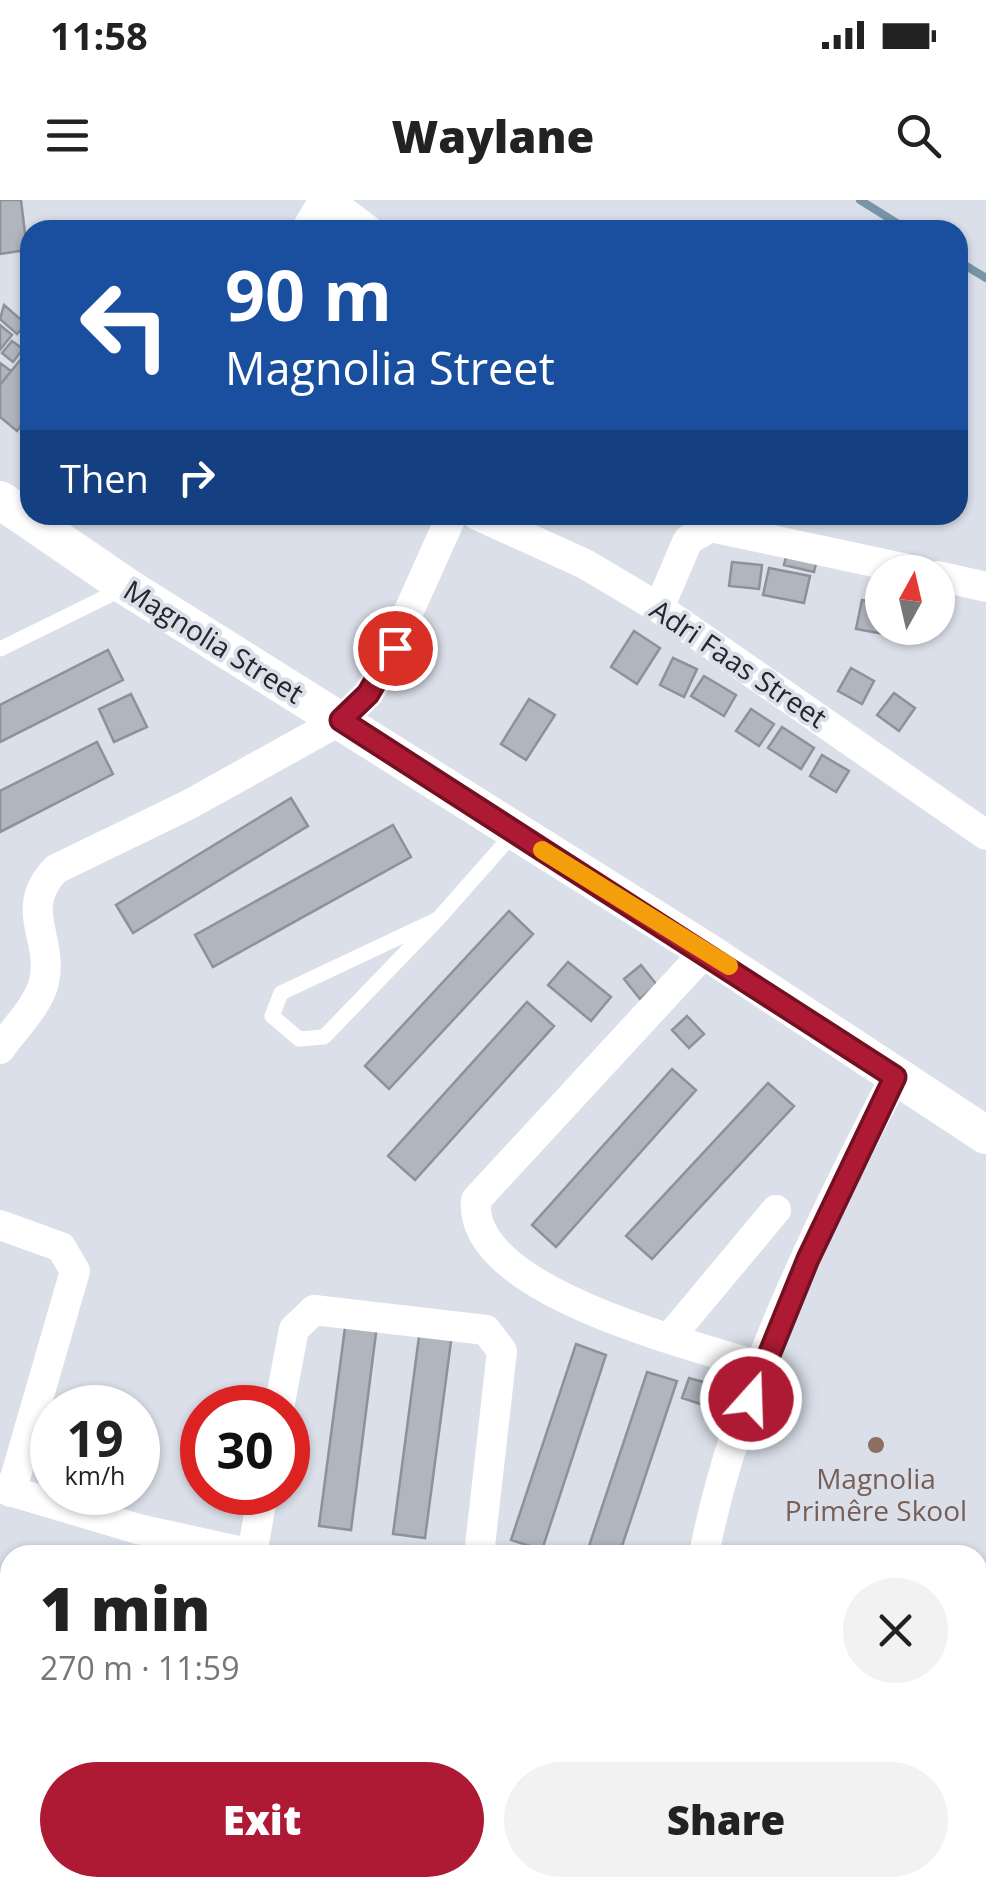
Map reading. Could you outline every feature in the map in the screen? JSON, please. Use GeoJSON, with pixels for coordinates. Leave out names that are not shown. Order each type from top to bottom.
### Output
{"type":"FeatureCollection","features":[{"type":"Feature","properties":{"kind":"street"},"geometry":{"type":"LineString","coordinates":[[326,200],[354,220]]}},
{"type":"Feature","properties":{"kind":"street","name":"Magnolia Street"},"geometry":{"type":"LineString","coordinates":[[27,525],[706,951],[986,1135]]}},
{"type":"Feature","properties":{"kind":"street"},"geometry":{"type":"LineString","coordinates":[[0,1049],[40,993],[45,979],[36,904],[39,890],[56,869],[188,804],[341,720],[368,694],[382,671],[448,525]]}},
{"type":"Feature","properties":{"kind":"street","name":"Adri Faas Street"},"geometry":{"type":"LineString","coordinates":[[500,525],[585,564],[659,608],[984,828]]}},
{"type":"Feature","properties":{"kind":"street"},"geometry":{"type":"LineString","coordinates":[[659,608],[688,540],[711,527],[865,560]]}},
{"type":"Feature","properties":{"kind":"street"},"geometry":{"type":"LineString","coordinates":[[955,580],[986,587]]}},
{"type":"Feature","properties":{"kind":"street"},"geometry":{"type":"LineString","coordinates":[[706,951],[476,1200],[480,1231],[532,1282],[670,1338],[762,1366]]}},
{"type":"Feature","properties":{"kind":"street"},"geometry":{"type":"LineString","coordinates":[[706,1545],[724,1474],[762,1366],[856,1152],[895,1077]]}},
{"type":"Feature","properties":{"kind":"street"},"geometry":{"type":"LineString","coordinates":[[670,1338],[776,1210]]}},
{"type":"Feature","properties":{"kind":"street"},"geometry":{"type":"LineString","coordinates":[[0,1225],[61,1247],[75,1271],[6,1490],[138,1529],[209,1545]]}},
{"type":"Feature","properties":{"kind":"street"},"geometry":{"type":"LineString","coordinates":[[283,1385],[294,1329],[314,1310],[486,1330],[502,1351],[481,1545]]}},
{"type":"Feature","properties":{"kind":"street"},"geometry":{"type":"LineString","coordinates":[[255,1545],[260,1515]]}},
{"type":"Feature","properties":{"kind":"lane"},"geometry":{"type":"LineString","coordinates":[[0,649],[127,587]]}},
{"type":"Feature","properties":{"kind":"lane"},"geometry":{"type":"LineString","coordinates":[[438,919],[281,993],[272,1016],[299,1040],[324,1037],[438,919],[514,833]]}},
{"type":"Feature","properties":{"kind":"building"},"geometry":{"type":"Polygon","coordinates":[[[0,200],[21,200],[20,251],[0,254],[0,200]]]}},
{"type":"Feature","properties":{"kind":"building"},"geometry":{"type":"Polygon","coordinates":[[[4,305],[20,319],[20,331],[17,334],[0,319],[4,305]]]}},
{"type":"Feature","properties":{"kind":"building"},"geometry":{"type":"Polygon","coordinates":[[[0,325],[12,335],[0,350],[0,325]]]}},
{"type":"Feature","properties":{"kind":"building"},"geometry":{"type":"Polygon","coordinates":[[[12,341],[20,347],[13,362],[2,353],[12,341]]]}},
{"type":"Feature","properties":{"kind":"building"},"geometry":{"type":"Polygon","coordinates":[[[20,360],[17,431],[0,417],[0,385],[20,360]]]}},
{"type":"Feature","properties":{"kind":"building"},"geometry":{"type":"Polygon","coordinates":[[[0,363],[11,371],[0,385],[0,363]]]}},
{"type":"Feature","properties":{"kind":"building"},"geometry":{"type":"Polygon","coordinates":[[[787,552],[817,559],[814,572],[784,565],[787,552]]]}},
{"type":"Feature","properties":{"kind":"building"},"geometry":{"type":"Polygon","coordinates":[[[732,562],[762,565],[759,589],[729,586],[732,562]]]}},
{"type":"Feature","properties":{"kind":"building"},"geometry":{"type":"Polygon","coordinates":[[[769,568],[810,576],[804,603],[763,595],[769,568]]]}},
{"type":"Feature","properties":{"kind":"building"},"geometry":{"type":"Polygon","coordinates":[[[862,600],[865,601],[865,631],[856,629],[862,600]]]}},
{"type":"Feature","properties":{"kind":"building"},"geometry":{"type":"Polygon","coordinates":[[[634,631],[660,648],[637,684],[611,667],[634,631]]]}},
{"type":"Feature","properties":{"kind":"building"},"geometry":{"type":"Polygon","coordinates":[[[108,650],[123,680],[0,742],[0,705],[108,650]]]}},
{"type":"Feature","properties":{"kind":"building"},"geometry":{"type":"Polygon","coordinates":[[[673,658],[697,669],[684,697],[660,685],[673,658]]]}},
{"type":"Feature","properties":{"kind":"building"},"geometry":{"type":"Polygon","coordinates":[[[851,668],[874,681],[862,704],[838,691],[851,668]]]}},
{"type":"Feature","properties":{"kind":"building"},"geometry":{"type":"Polygon","coordinates":[[[704,676],[736,695],[724,716],[691,696],[704,676]]]}},
{"type":"Feature","properties":{"kind":"building"},"geometry":{"type":"Polygon","coordinates":[[[894,693],[915,708],[899,731],[877,715],[894,693]]]}},
{"type":"Feature","properties":{"kind":"building"},"geometry":{"type":"Polygon","coordinates":[[[131,694],[147,727],[114,742],[99,709],[131,694]]]}},
{"type":"Feature","properties":{"kind":"building"},"geometry":{"type":"Polygon","coordinates":[[[529,699],[555,715],[526,760],[501,744],[529,699]]]}},
{"type":"Feature","properties":{"kind":"building"},"geometry":{"type":"Polygon","coordinates":[[[751,709],[774,724],[759,746],[736,731],[751,709]]]}},
{"type":"Feature","properties":{"kind":"building"},"geometry":{"type":"Polygon","coordinates":[[[782,727],[814,748],[801,769],[768,748],[782,727]]]}},
{"type":"Feature","properties":{"kind":"building"},"geometry":{"type":"Polygon","coordinates":[[[97,742],[113,774],[0,832],[0,791],[97,742]]]}},
{"type":"Feature","properties":{"kind":"building"},"geometry":{"type":"Polygon","coordinates":[[[822,755],[849,771],[836,792],[810,776],[822,755]]]}},
{"type":"Feature","properties":{"kind":"building"},"geometry":{"type":"Polygon","coordinates":[[[291,798],[308,826],[133,933],[116,905],[291,798]]]}},
{"type":"Feature","properties":{"kind":"building"},"geometry":{"type":"Polygon","coordinates":[[[393,825],[411,857],[213,967],[195,935],[393,825]]]}},
{"type":"Feature","properties":{"kind":"building"},"geometry":{"type":"Polygon","coordinates":[[[509,911],[533,934],[389,1089],[365,1066],[509,911]]]}},
{"type":"Feature","properties":{"kind":"building"},"geometry":{"type":"Polygon","coordinates":[[[568,962],[611,997],[591,1021],[548,985],[568,962]]]}},
{"type":"Feature","properties":{"kind":"building"},"geometry":{"type":"Polygon","coordinates":[[[641,965],[657,985],[640,999],[624,979],[641,965]]]}},
{"type":"Feature","properties":{"kind":"building"},"geometry":{"type":"Polygon","coordinates":[[[527,1002],[554,1026],[415,1180],[388,1156],[527,1002]]]}},
{"type":"Feature","properties":{"kind":"building"},"geometry":{"type":"Polygon","coordinates":[[[687,1016],[704,1034],[689,1048],[672,1030],[687,1016]]]}},
{"type":"Feature","properties":{"kind":"building"},"geometry":{"type":"Polygon","coordinates":[[[672,1069],[696,1090],[556,1247],[532,1225],[672,1069]]]}},
{"type":"Feature","properties":{"kind":"building"},"geometry":{"type":"Polygon","coordinates":[[[768,1083],[794,1106],[652,1259],[626,1236],[768,1083]]]}},
{"type":"Feature","properties":{"kind":"building"},"geometry":{"type":"Polygon","coordinates":[[[346,1320],[377,1325],[351,1530],[319,1526],[346,1320]]]}},
{"type":"Feature","properties":{"kind":"building"},"geometry":{"type":"Polygon","coordinates":[[[420,1329],[452,1334],[425,1538],[393,1534],[420,1329]]]}},
{"type":"Feature","properties":{"kind":"building"},"geometry":{"type":"Polygon","coordinates":[[[576,1344],[606,1355],[544,1545],[511,1540],[576,1344]]]}},
{"type":"Feature","properties":{"kind":"building"},"geometry":{"type":"Polygon","coordinates":[[[647,1372],[677,1381],[622,1545],[589,1545],[647,1372]]]}},
{"type":"Feature","properties":{"kind":"building"},"geometry":{"type":"Polygon","coordinates":[[[689,1378],[707,1383],[700,1404],[682,1398],[689,1378]]]}},
{"type":"Feature","properties":{"kind":"waterway"},"geometry":{"type":"LineString","coordinates":[[860,200],[892,220]]}},
{"type":"Feature","properties":{"kind":"waterway"},"geometry":{"type":"LineString","coordinates":[[968,267],[986,278]]}},
{"type":"Feature","properties":{"kind":"slow traffic"},"geometry":{"type":"LineString","coordinates":[[542,850],[729,966]]}},
{"type":"Feature","properties":{"kind":"place","name":"Magnolia Primêre Skool"},"geometry":{"type":"Point","coordinates":[876,1445]}},
{"type":"Feature","properties":{"kind":"route"},"geometry":{"type":"LineString","coordinates":[[395,648],[368,694],[341,720],[706,951],[895,1077],[808,1259],[751,1399]]}}]}
